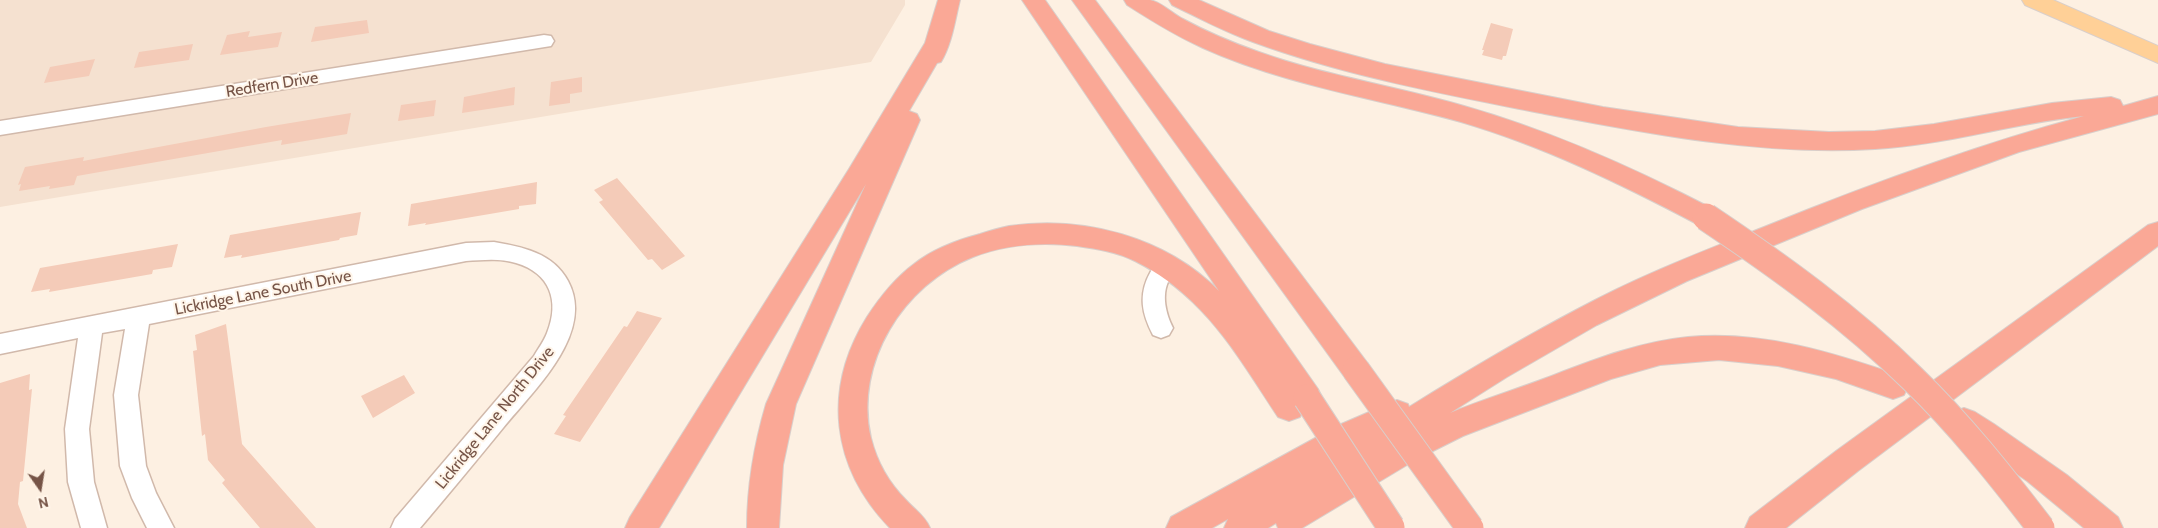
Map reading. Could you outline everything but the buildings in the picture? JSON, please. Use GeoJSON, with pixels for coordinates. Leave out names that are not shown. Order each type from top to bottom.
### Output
{"type":"FeatureCollection","features":[{"type":"Feature","properties":{"kind":"highway"},"geometry":{"type":"LineString","coordinates":[[763,528],[764,481],[771,437],[781,404],[901,138],[939,40],[949,0]]}},
{"type":"Feature","properties":{"kind":"highway"},"geometry":{"type":"LineString","coordinates":[[1033,0],[1161,184],[1298,403]]}},
{"type":"Feature","properties":{"kind":"highway"},"geometry":{"type":"LineString","coordinates":[[1083,0],[1470,528]]}},
{"type":"Feature","properties":{"kind":"highway"},"geometry":{"type":"LineString","coordinates":[[1135,0],[1174,24],[1245,55],[1284,69],[1461,114],[1560,146],[1644,184],[1706,217],[1809,288],[1897,363],[1963,432],[2041,528]]}},
{"type":"Feature","properties":{"kind":"highway"},"geometry":{"type":"LineString","coordinates":[[1180,0],[1221,21],[1265,39],[1306,53],[1358,67],[1618,119],[1699,133],[1796,140],[1875,140],[1954,130],[2081,107],[2158,105]]}},
{"type":"Feature","properties":{"kind":"highway"},"geometry":{"type":"LineString","coordinates":[[641,528],[858,176],[939,40]]}},
{"type":"Feature","properties":{"kind":"highway"},"geometry":{"type":"LineString","coordinates":[[1240,528],[1496,368],[1586,317],[1668,277],[1853,202],[2012,145],[2158,105]]}},
{"type":"Feature","properties":{"kind":"highway"},"geometry":{"type":"LineString","coordinates":[[1761,528],[1847,461],[2158,232]]}},
{"type":"Feature","properties":{"kind":"highway"},"geometry":{"type":"LineString","coordinates":[[914,528],[891,506],[871,478],[858,445],[852,415],[853,387],[865,346],[878,319],[896,297],[918,276],[957,252],[985,242],[1031,233],[1061,233],[1092,236],[1135,249],[1185,277],[1207,298],[1298,403],[1339,447],[1392,528]]}},
{"type":"Feature","properties":{"kind":"highway"},"geometry":{"type":"LineString","coordinates":[[1271,528],[1394,456],[1451,426],[1615,366],[1660,353],[1692,349],[1726,349],[1782,354],[1848,370],[1892,386],[1964,422],[2033,466],[2076,500],[2107,528]]}},
{"type":"Feature","properties":{"kind":"highway"},"geometry":{"type":"LineString","coordinates":[[1182,528],[1350,434],[1496,368]]}},
{"type":"Feature","properties":{"kind":"highway"},"geometry":{"type":"LineString","coordinates":[[1743,528],[1847,461]]}},
{"type":"Feature","properties":{"kind":"main road"},"geometry":{"type":"LineString","coordinates":[[2033,0],[2158,54]]}},
{"type":"Feature","properties":{"kind":"street","name":"Redfern Drive"},"geometry":{"type":"LineString","coordinates":[[0,128],[544,41]]}},
{"type":"Feature","properties":{"kind":"street","name":"Lickridge Lane South Drive"},"geometry":{"type":"LineString","coordinates":[[0,344],[466,252],[498,250],[526,256]]}},
{"type":"Feature","properties":{"kind":"street","name":"Lickridge Lane North Drive"},"geometry":{"type":"LineString","coordinates":[[404,528],[542,363],[556,341],[565,312],[563,292],[554,275],[539,262],[526,256]]}},
{"type":"Feature","properties":{"kind":"street"},"geometry":{"type":"LineString","coordinates":[[1161,328],[1152,304],[1156,280],[1167,266]]}},
{"type":"Feature","properties":{"kind":"street"},"geometry":{"type":"LineString","coordinates":[[138,318],[126,395],[133,466],[145,498],[161,528]]}},
{"type":"Feature","properties":{"kind":"street"},"geometry":{"type":"LineString","coordinates":[[91,327],[77,429],[81,482],[94,528]]}},
{"type":"Feature","properties":{"kind":"shaded area"},"geometry":{"type":"Polygon","coordinates":[[[0,0],[905,0],[905,5],[871,62],[0,207],[0,0]]]}}]}
